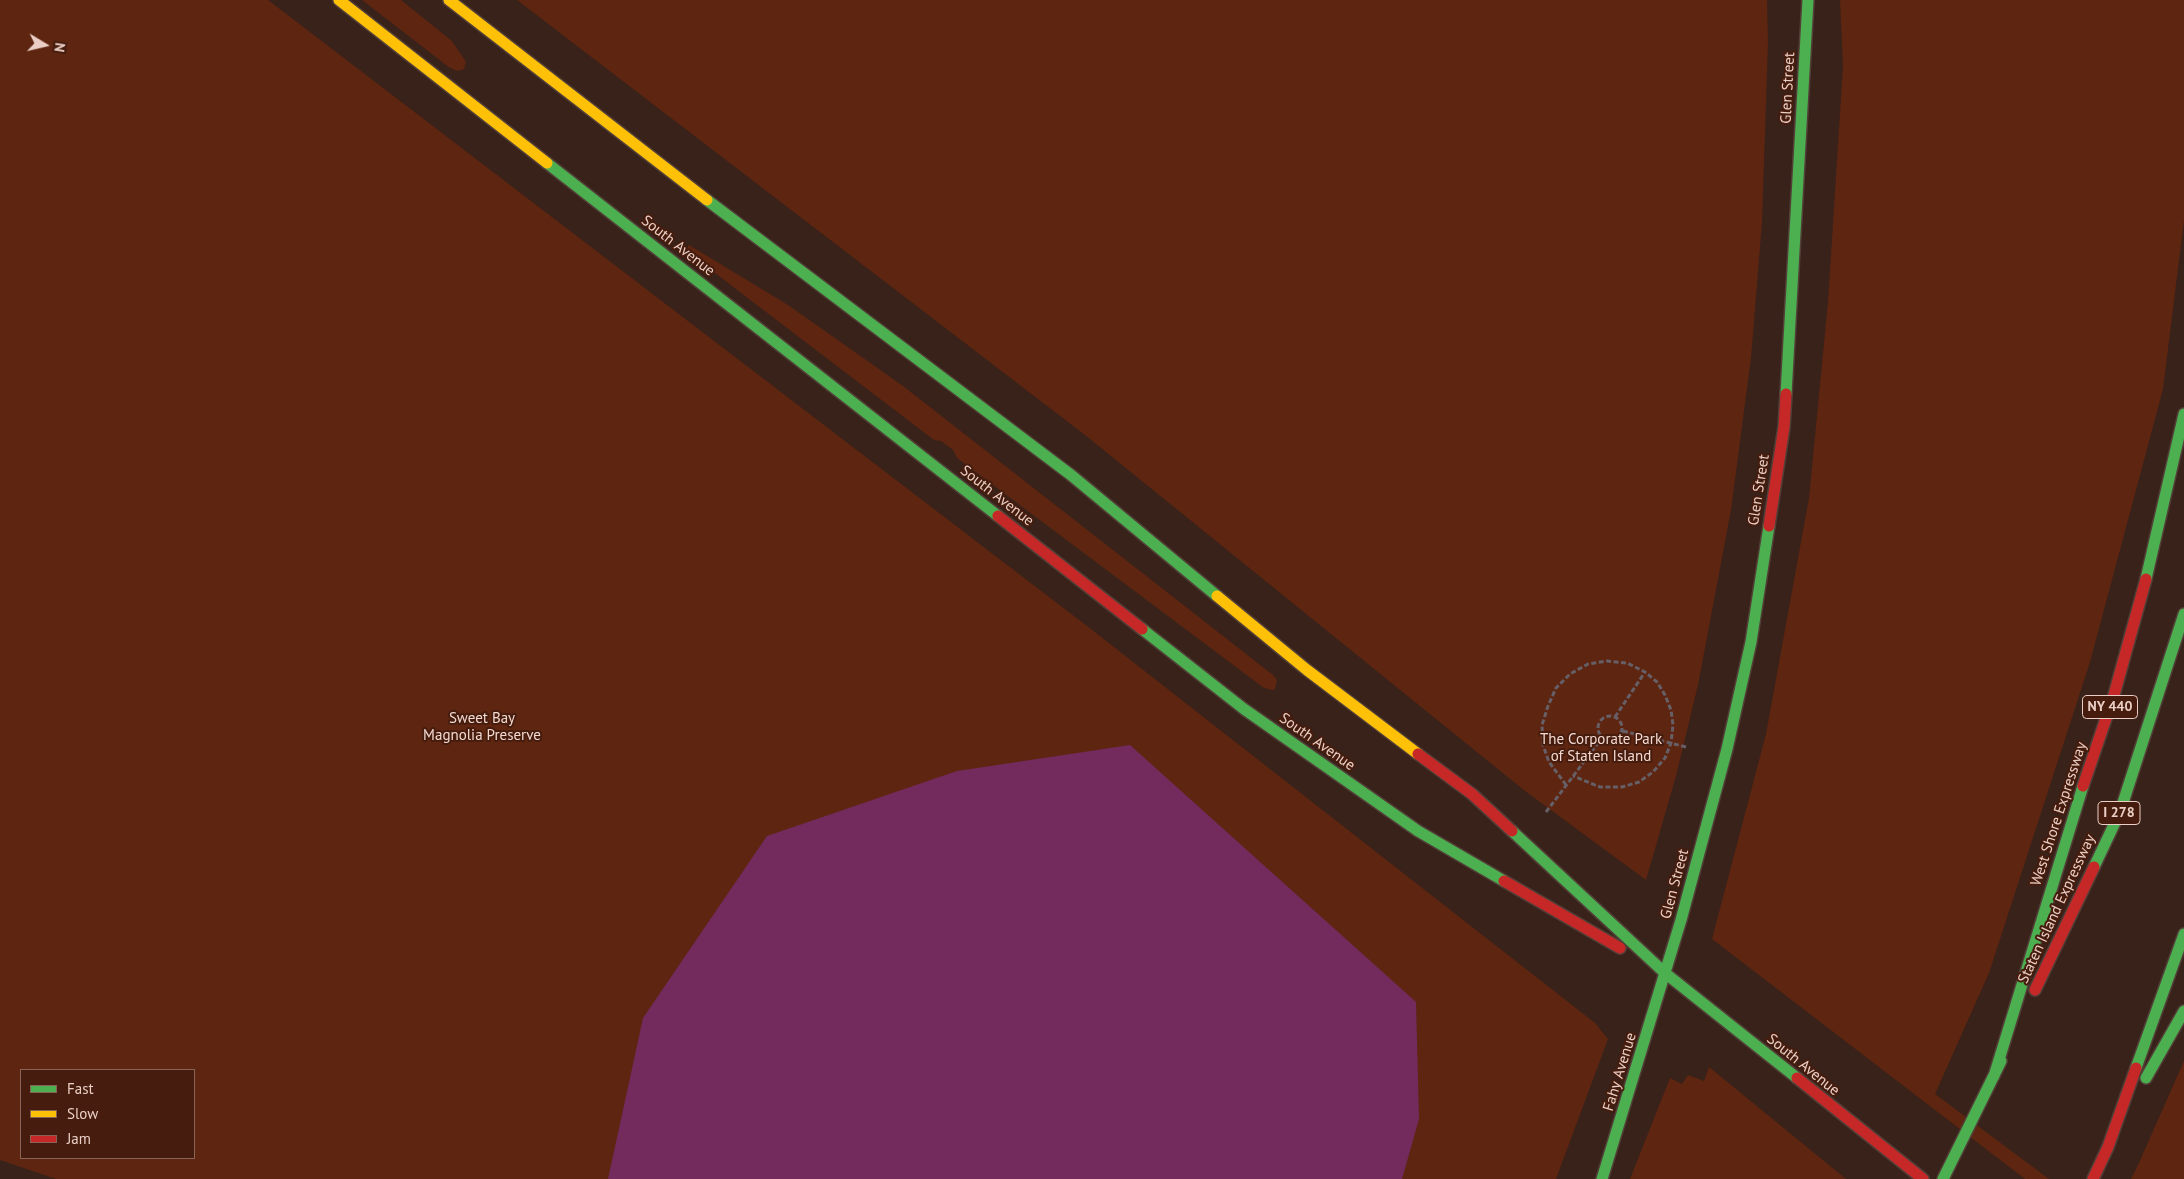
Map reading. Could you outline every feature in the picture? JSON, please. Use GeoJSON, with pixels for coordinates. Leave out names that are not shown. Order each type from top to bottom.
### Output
{"type":"FeatureCollection","features":[{"type":"Feature","properties":{"kind":"main road","name":"South Avenue"},"geometry":{"type":"LineString","coordinates":[[339,0],[1244,709],[1418,830],[1665,973]]}},
{"type":"Feature","properties":{"kind":"main road","name":"South Avenue"},"geometry":{"type":"LineString","coordinates":[[449,0],[784,261],[1071,475],[1307,670],[1472,794],[1665,973],[1923,1179]]}},
{"type":"Feature","properties":{"kind":"main road","name":"Glen Street"},"geometry":{"type":"LineString","coordinates":[[1665,973],[1727,749],[1751,642],[1784,427],[1808,0]]}},
{"type":"Feature","properties":{"kind":"main road","name":"West Shore Expressway"},"geometry":{"type":"LineString","coordinates":[[1994,1076],[2079,798],[2114,695],[2163,512],[2184,414]]}},
{"type":"Feature","properties":{"kind":"main road","name":"Staten Island Expressway"},"geometry":{"type":"LineString","coordinates":[[1943,1179],[2120,812],[2184,614]]}},
{"type":"Feature","properties":{"kind":"main road"},"geometry":{"type":"LineString","coordinates":[[2108,1147],[2184,934]]}},
{"type":"Feature","properties":{"kind":"main road","name":"Fahy Avenue"},"geometry":{"type":"LineString","coordinates":[[1602,1179],[1665,973]]}},
{"type":"Feature","properties":{"kind":"main road"},"geometry":{"type":"LineString","coordinates":[[2093,1179],[2108,1147],[2184,1011]]}},
{"type":"Feature","properties":{"kind":"path"},"geometry":{"type":"LineString","coordinates":[[1566,785],[1549,762],[1543,745],[1542,725],[1556,688],[1570,674],[1588,664],[1607,661],[1627,663],[1645,672],[1657,682],[1671,710],[1673,725],[1671,743],[1664,758],[1653,772],[1639,782],[1622,787],[1600,787],[1573,776]]}},
{"type":"Feature","properties":{"kind":"path"},"geometry":{"type":"LineString","coordinates":[[1615,717],[1645,672]]}},
{"type":"Feature","properties":{"kind":"path"},"geometry":{"type":"LineString","coordinates":[[1605,717],[1615,717],[1622,723],[1623,731],[1615,740],[1602,738],[1598,730],[1600,723],[1605,717]]}},
{"type":"Feature","properties":{"kind":"path"},"geometry":{"type":"LineString","coordinates":[[1623,731],[1686,747]]}},
{"type":"Feature","properties":{"kind":"path"},"geometry":{"type":"LineString","coordinates":[[1546,812],[1602,738]]}},
{"type":"Feature","properties":{"kind":"green space","name":"Sweet Bay Magnolia Preserve"},"geometry":{"type":"Polygon","coordinates":[[[0,0],[268,0],[1087,626],[1595,1023],[1608,1039],[1556,1179],[56,1179],[0,1160],[0,0]]]}},
{"type":"Feature","properties":{"kind":"green space"},"geometry":{"type":"Polygon","coordinates":[[[362,0],[401,0],[452,41],[466,62],[464,69],[458,71],[450,68],[362,0]]]}},
{"type":"Feature","properties":{"kind":"green space","name":"The Corporate Park of Staten Island"},"geometry":{"type":"Polygon","coordinates":[[[517,0],[1767,0],[1768,43],[1762,222],[1751,358],[1731,510],[1698,685],[1676,776],[1646,880],[1525,791],[1085,435],[517,0]]]}},
{"type":"Feature","properties":{"kind":"green space"},"geometry":{"type":"Polygon","coordinates":[[[1840,0],[2184,0],[2184,220],[2163,389],[2090,662],[1989,973],[1935,1094],[2049,1179],[2025,1179],[1712,939],[1766,734],[1809,498],[1828,302],[1843,66],[1840,0]]]}},
{"type":"Feature","properties":{"kind":"green space"},"geometry":{"type":"Polygon","coordinates":[[[689,245],[788,305],[903,386],[1273,675],[1277,680],[1275,689],[1264,688],[957,458],[953,450],[941,441],[934,440],[686,251],[689,245]]]}},
{"type":"Feature","properties":{"kind":"green space"},"geometry":{"type":"Polygon","coordinates":[[[2184,1061],[2184,1179],[2131,1179],[2138,1165],[2184,1061]]]}},
{"type":"Feature","properties":{"kind":"green space"},"geometry":{"type":"Polygon","coordinates":[[[1709,1067],[1846,1179],[1630,1179],[1670,1078],[1682,1084],[1688,1075],[1704,1081],[1709,1067]]]}},
{"type":"Feature","properties":{"kind":"shaded area"},"geometry":{"type":"Polygon","coordinates":[[[1130,745],[1416,1002],[1419,1119],[1402,1179],[608,1179],[643,1018],[767,836],[957,771],[1130,745]]]}},
{"type":"Feature","properties":{"kind":"traffic: fast"},"geometry":{"type":"LineString","coordinates":[[1786,394],[1808,0]]}},
{"type":"Feature","properties":{"kind":"traffic: fast"},"geometry":{"type":"LineString","coordinates":[[547,163],[998,516]]}},
{"type":"Feature","properties":{"kind":"traffic: fast"},"geometry":{"type":"LineString","coordinates":[[707,200],[1071,475],[1217,596]]}},
{"type":"Feature","properties":{"kind":"traffic: fast"},"geometry":{"type":"LineString","coordinates":[[2146,579],[2184,414]]}},
{"type":"Feature","properties":{"kind":"traffic: fast"},"geometry":{"type":"LineString","coordinates":[[1602,1179],[1681,920],[1727,749],[1751,642],[1769,526]]}},
{"type":"Feature","properties":{"kind":"traffic: fast"},"geometry":{"type":"LineString","coordinates":[[2094,867],[2120,812],[2184,614]]}},
{"type":"Feature","properties":{"kind":"traffic: fast"},"geometry":{"type":"LineString","coordinates":[[1142,629],[1244,709],[1418,831],[1504,881]]}},
{"type":"Feature","properties":{"kind":"traffic: fast"},"geometry":{"type":"LineString","coordinates":[[1994,1076],[2083,786]]}},
{"type":"Feature","properties":{"kind":"traffic: fast"},"geometry":{"type":"LineString","coordinates":[[1512,831],[1665,973],[1797,1078]]}},
{"type":"Feature","properties":{"kind":"traffic: fast"},"geometry":{"type":"LineString","coordinates":[[2136,1068],[2184,934]]}},
{"type":"Feature","properties":{"kind":"traffic: fast"},"geometry":{"type":"LineString","coordinates":[[2146,1078],[2184,1011]]}},
{"type":"Feature","properties":{"kind":"traffic: fast"},"geometry":{"type":"LineString","coordinates":[[1943,1179],[2001,1061]]}},
{"type":"Feature","properties":{"kind":"traffic: slow"},"geometry":{"type":"LineString","coordinates":[[339,0],[547,163]]}},
{"type":"Feature","properties":{"kind":"traffic: slow"},"geometry":{"type":"LineString","coordinates":[[449,0],[707,200]]}},
{"type":"Feature","properties":{"kind":"traffic: slow"},"geometry":{"type":"LineString","coordinates":[[1217,596],[1307,670],[1418,754]]}},
{"type":"Feature","properties":{"kind":"traffic: jam"},"geometry":{"type":"LineString","coordinates":[[1769,526],[1784,427],[1786,394]]}},
{"type":"Feature","properties":{"kind":"traffic: jam"},"geometry":{"type":"LineString","coordinates":[[998,516],[1142,629]]}},
{"type":"Feature","properties":{"kind":"traffic: jam"},"geometry":{"type":"LineString","coordinates":[[2083,786],[2114,695],[2146,579]]}},
{"type":"Feature","properties":{"kind":"traffic: jam"},"geometry":{"type":"LineString","coordinates":[[1418,754],[1472,794],[1512,831]]}},
{"type":"Feature","properties":{"kind":"traffic: jam"},"geometry":{"type":"LineString","coordinates":[[2035,990],[2094,867]]}},
{"type":"Feature","properties":{"kind":"traffic: jam"},"geometry":{"type":"LineString","coordinates":[[1504,881],[1620,948]]}},
{"type":"Feature","properties":{"kind":"traffic: jam"},"geometry":{"type":"LineString","coordinates":[[2093,1179],[2108,1147],[2136,1068]]}},
{"type":"Feature","properties":{"kind":"traffic: jam"},"geometry":{"type":"LineString","coordinates":[[1797,1078],[1923,1179]]}}]}
